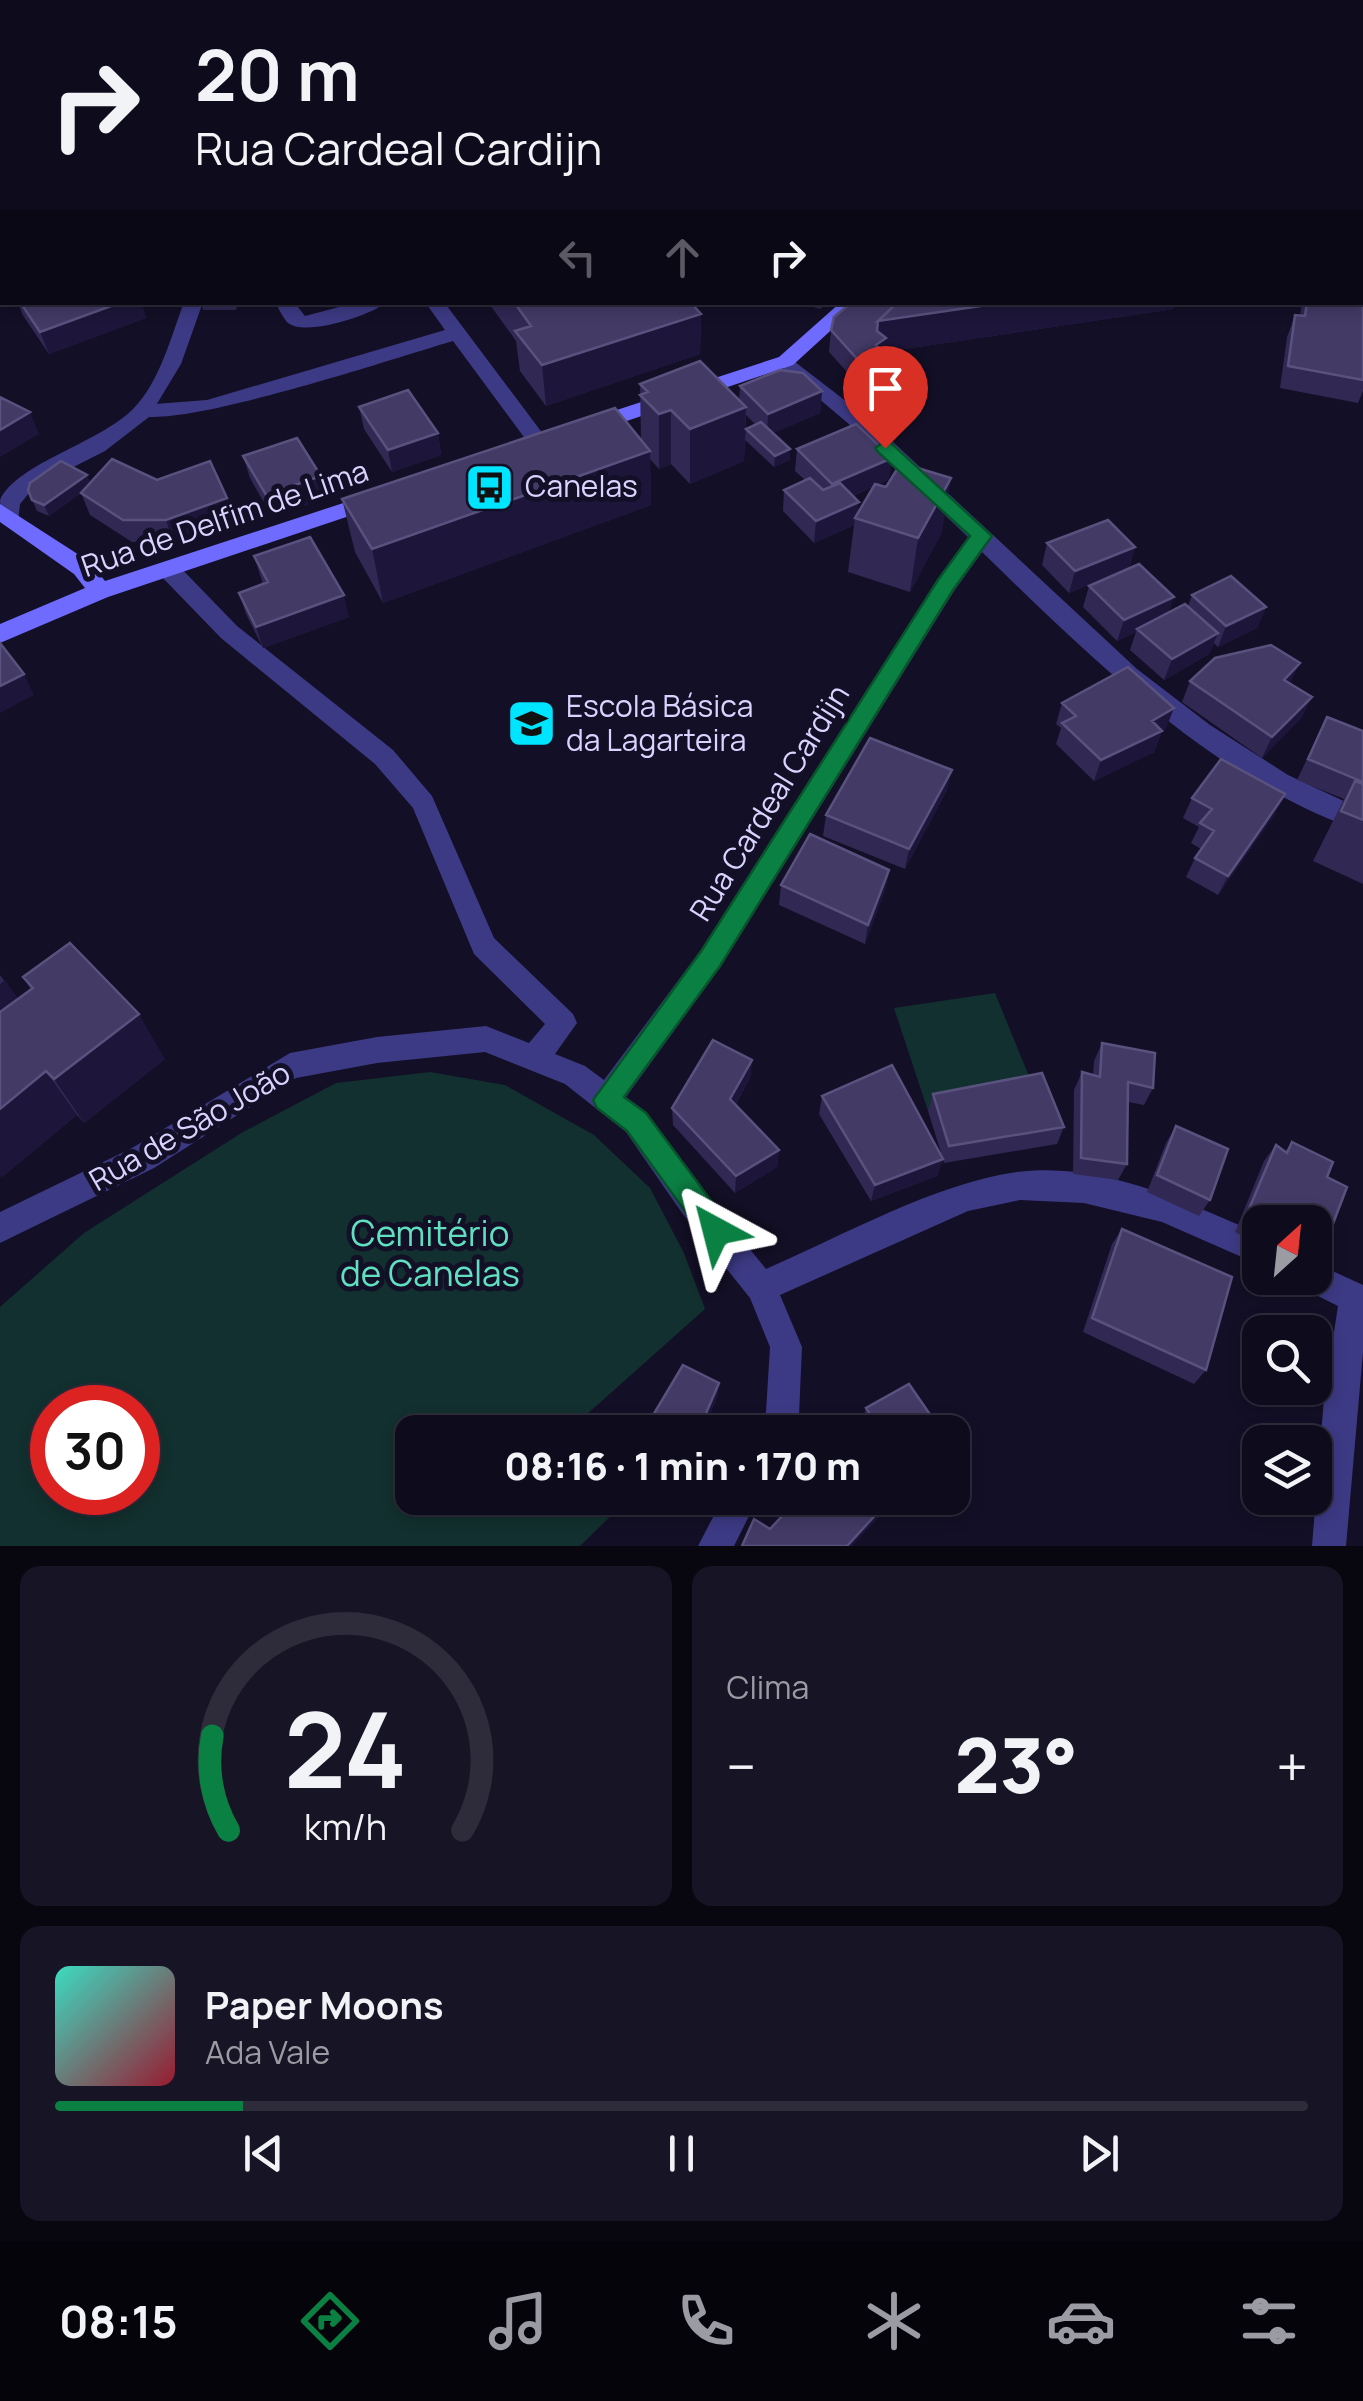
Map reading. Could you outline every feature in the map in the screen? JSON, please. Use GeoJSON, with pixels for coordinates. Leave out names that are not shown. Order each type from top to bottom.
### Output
{"type":"FeatureCollection","features":[{"type":"Feature","properties":{"kind":"main road"},"geometry":{"type":"LineString","coordinates":[[548,440],[786,361],[850,305]]}},
{"type":"Feature","properties":{"kind":"main road","name":"Rua de Delfim de Lima"},"geometry":{"type":"LineString","coordinates":[[0,634],[100,591],[391,494]]}},
{"type":"Feature","properties":{"kind":"main road"},"geometry":{"type":"LineString","coordinates":[[5,515],[82,568],[100,591]]}},
{"type":"Feature","properties":{"kind":"street"},"geometry":{"type":"LineString","coordinates":[[5,515],[14,493],[26,482],[98,446],[142,412],[171,364],[193,305]]}},
{"type":"Feature","properties":{"kind":"street"},"geometry":{"type":"LineString","coordinates":[[286,305],[294,318],[309,323],[368,305]]}},
{"type":"Feature","properties":{"kind":"street"},"geometry":{"type":"LineString","coordinates":[[436,305],[548,440]]}},
{"type":"Feature","properties":{"kind":"street"},"geometry":{"type":"LineString","coordinates":[[142,412],[208,406],[457,333]]}},
{"type":"Feature","properties":{"kind":"street"},"geometry":{"type":"LineString","coordinates":[[786,361],[982,536],[1135,680],[1221,749],[1320,805],[1363,822]]}},
{"type":"Feature","properties":{"kind":"street","name":"Rua Cardeal Cardijn"},"geometry":{"type":"LineString","coordinates":[[606,1100],[711,958],[946,585],[982,536]]}},
{"type":"Feature","properties":{"kind":"street"},"geometry":{"type":"LineString","coordinates":[[168,569],[229,632],[384,757],[423,803],[484,946],[562,1023],[534,1058]]}},
{"type":"Feature","properties":{"kind":"street","name":"Rua de São João"},"geometry":{"type":"LineString","coordinates":[[0,1228],[144,1158],[290,1066],[377,1050],[486,1039],[575,1075],[636,1122],[761,1287],[786,1347],[782,1415]]}},
{"type":"Feature","properties":{"kind":"street"},"geometry":{"type":"LineString","coordinates":[[761,1287],[966,1197],[1020,1186],[1084,1189],[1164,1208],[1242,1242]]}},
{"type":"Feature","properties":{"kind":"street"},"geometry":{"type":"LineString","coordinates":[[1329,1546],[1340,1398],[1359,1300],[1332,1286]]}},
{"type":"Feature","properties":{"kind":"street"},"geometry":{"type":"LineString","coordinates":[[715,1546],[732,1515]]}},
{"type":"Feature","properties":{"kind":"green space"},"geometry":{"type":"Polygon","coordinates":[[[995,993],[1035,1091],[928,1111],[894,1008],[995,993]]]}},
{"type":"Feature","properties":{"kind":"green space","name":"Cemitério de Canelas"},"geometry":{"type":"Polygon","coordinates":[[[430,1072],[505,1085],[594,1135],[650,1188],[684,1253],[705,1309],[586,1415],[395,1415],[395,1515],[612,1515],[580,1546],[0,1546],[0,1307],[84,1233],[243,1132],[336,1083],[430,1072]]]}},
{"type":"Feature","properties":{"kind":"building"},"geometry":{"type":"Polygon","coordinates":[[[22,305],[114,305],[40,332],[22,305]]]}},
{"type":"Feature","properties":{"kind":"building"},"geometry":{"type":"Polygon","coordinates":[[[516,305],[693,305],[701,314],[542,365],[515,331],[531,326],[516,305]]]}},
{"type":"Feature","properties":{"kind":"building"},"geometry":{"type":"Polygon","coordinates":[[[848,305],[895,305],[878,321],[877,331],[886,338],[876,345],[880,349],[858,360],[831,330],[834,317],[848,305]]]}},
{"type":"Feature","properties":{"kind":"building"},"geometry":{"type":"Polygon","coordinates":[[[895,305],[987,305],[878,321],[895,305]]]}},
{"type":"Feature","properties":{"kind":"building"},"geometry":{"type":"Polygon","coordinates":[[[1307,305],[1363,305],[1363,380],[1288,366],[1295,315],[1305,316],[1307,305]]]}},
{"type":"Feature","properties":{"kind":"building"},"geometry":{"type":"Polygon","coordinates":[[[700,361],[746,407],[690,429],[671,410],[659,414],[640,395],[648,392],[640,384],[700,361]]]}},
{"type":"Feature","properties":{"kind":"building"},"geometry":{"type":"Polygon","coordinates":[[[780,370],[803,373],[822,391],[768,414],[740,386],[780,370]]]}},
{"type":"Feature","properties":{"kind":"building"},"geometry":{"type":"Polygon","coordinates":[[[408,390],[438,433],[388,450],[359,407],[408,390]]]}},
{"type":"Feature","properties":{"kind":"building"},"geometry":{"type":"Polygon","coordinates":[[[0,397],[30,412],[0,430],[0,397]]]}},
{"type":"Feature","properties":{"kind":"building"},"geometry":{"type":"Polygon","coordinates":[[[615,408],[650,451],[372,549],[342,499],[615,408]]]}},
{"type":"Feature","properties":{"kind":"building"},"geometry":{"type":"Polygon","coordinates":[[[761,422],[790,449],[775,456],[746,429],[761,422]]]}},
{"type":"Feature","properties":{"kind":"building"},"geometry":{"type":"Polygon","coordinates":[[[856,424],[892,458],[832,484],[797,449],[856,424]]]}},
{"type":"Feature","properties":{"kind":"building"},"geometry":{"type":"Polygon","coordinates":[[[297,438],[321,476],[266,495],[243,456],[297,438]]]}},
{"type":"Feature","properties":{"kind":"building"},"geometry":{"type":"Polygon","coordinates":[[[112,459],[157,480],[210,461],[227,498],[166,520],[123,520],[81,493],[112,459]]]}},
{"type":"Feature","properties":{"kind":"building"},"geometry":{"type":"Polygon","coordinates":[[[61,461],[87,475],[44,505],[32,500],[30,483],[61,461]]]}},
{"type":"Feature","properties":{"kind":"building"},"geometry":{"type":"Polygon","coordinates":[[[901,463],[951,478],[918,538],[855,518],[875,484],[886,487],[901,463]]]}},
{"type":"Feature","properties":{"kind":"building"},"geometry":{"type":"Polygon","coordinates":[[[810,478],[823,490],[840,483],[859,502],[816,521],[784,490],[810,478]]]}},
{"type":"Feature","properties":{"kind":"building"},"geometry":{"type":"Polygon","coordinates":[[[1108,520],[1135,547],[1075,571],[1047,543],[1108,520]]]}},
{"type":"Feature","properties":{"kind":"building"},"geometry":{"type":"Polygon","coordinates":[[[310,537],[344,595],[256,627],[239,593],[268,582],[254,556],[310,537]]]}},
{"type":"Feature","properties":{"kind":"building"},"geometry":{"type":"Polygon","coordinates":[[[1139,564],[1174,597],[1124,620],[1089,586],[1139,564]]]}},
{"type":"Feature","properties":{"kind":"building"},"geometry":{"type":"Polygon","coordinates":[[[1231,576],[1266,607],[1226,626],[1192,595],[1231,576]]]}},
{"type":"Feature","properties":{"kind":"building"},"geometry":{"type":"Polygon","coordinates":[[[1185,604],[1218,633],[1172,659],[1137,629],[1185,604]]]}},
{"type":"Feature","properties":{"kind":"building"},"geometry":{"type":"Polygon","coordinates":[[[0,643],[24,674],[0,686],[0,643]]]}},
{"type":"Feature","properties":{"kind":"building"},"geometry":{"type":"Polygon","coordinates":[[[1271,645],[1300,663],[1284,680],[1312,697],[1272,737],[1190,681],[1215,658],[1271,645]]]}},
{"type":"Feature","properties":{"kind":"building"},"geometry":{"type":"Polygon","coordinates":[[[1128,667],[1174,708],[1152,721],[1162,731],[1101,760],[1062,723],[1076,716],[1062,703],[1128,667]]]}},
{"type":"Feature","properties":{"kind":"building"},"geometry":{"type":"Polygon","coordinates":[[[1327,717],[1363,731],[1363,782],[1308,759],[1327,717]]]}},
{"type":"Feature","properties":{"kind":"building"},"geometry":{"type":"Polygon","coordinates":[[[870,738],[952,770],[909,849],[826,815],[870,738]]]}},
{"type":"Feature","properties":{"kind":"building"},"geometry":{"type":"Polygon","coordinates":[[[1221,759],[1285,794],[1228,876],[1195,858],[1214,831],[1200,823],[1212,809],[1192,798],[1221,759]]]}},
{"type":"Feature","properties":{"kind":"building"},"geometry":{"type":"Polygon","coordinates":[[[1355,781],[1363,784],[1363,820],[1341,811],[1355,781]]]}},
{"type":"Feature","properties":{"kind":"building"},"geometry":{"type":"Polygon","coordinates":[[[810,834],[889,870],[868,925],[781,885],[810,834]]]}},
{"type":"Feature","properties":{"kind":"building"},"geometry":{"type":"Polygon","coordinates":[[[70,943],[139,1014],[54,1079],[46,1071],[0,1109],[0,1012],[33,988],[23,977],[70,943]]]}},
{"type":"Feature","properties":{"kind":"building"},"geometry":{"type":"Polygon","coordinates":[[[713,1040],[752,1060],[730,1099],[779,1150],[736,1176],[672,1108],[713,1040]]]}},
{"type":"Feature","properties":{"kind":"building"},"geometry":{"type":"Polygon","coordinates":[[[1102,1043],[1155,1053],[1153,1088],[1128,1082],[1127,1164],[1081,1158],[1082,1072],[1100,1077],[1102,1043]]]}},
{"type":"Feature","properties":{"kind":"building"},"geometry":{"type":"Polygon","coordinates":[[[892,1065],[943,1159],[875,1185],[822,1096],[892,1065]]]}},
{"type":"Feature","properties":{"kind":"building"},"geometry":{"type":"Polygon","coordinates":[[[1042,1073],[1064,1127],[949,1146],[933,1094],[1042,1073]]]}},
{"type":"Feature","properties":{"kind":"building"},"geometry":{"type":"Polygon","coordinates":[[[1176,1126],[1228,1149],[1210,1200],[1157,1175],[1176,1126]]]}},
{"type":"Feature","properties":{"kind":"building"},"geometry":{"type":"Polygon","coordinates":[[[1292,1142],[1333,1162],[1327,1177],[1347,1187],[1332,1226],[1332,1205],[1251,1205],[1276,1145],[1287,1153],[1292,1142]]]}},
{"type":"Feature","properties":{"kind":"building"},"geometry":{"type":"Polygon","coordinates":[[[1122,1229],[1232,1277],[1206,1370],[1092,1318],[1122,1229]]]}},
{"type":"Feature","properties":{"kind":"building"},"geometry":{"type":"Polygon","coordinates":[[[683,1365],[719,1383],[705,1415],[653,1415],[683,1365]]]}},
{"type":"Feature","properties":{"kind":"building"},"geometry":{"type":"Polygon","coordinates":[[[909,1384],[930,1415],[871,1415],[866,1408],[909,1384]]]}},
{"type":"Feature","properties":{"kind":"building"},"geometry":{"type":"Polygon","coordinates":[[[783,1515],[875,1515],[847,1546],[742,1546],[754,1519],[770,1529],[783,1515]]]}},
{"type":"Feature","properties":{"kind":"place","name":"Canelas"},"geometry":{"type":"Point","coordinates":[490,487]}},
{"type":"Feature","properties":{"kind":"place","name":"Escola Básica da Lagarteira"},"geometry":{"type":"Point","coordinates":[531,724]}},
{"type":"Feature","properties":{"kind":"route"},"geometry":{"type":"LineString","coordinates":[[716,1231],[636,1122],[606,1100],[711,958],[946,585],[982,536],[885,448]]}}]}
